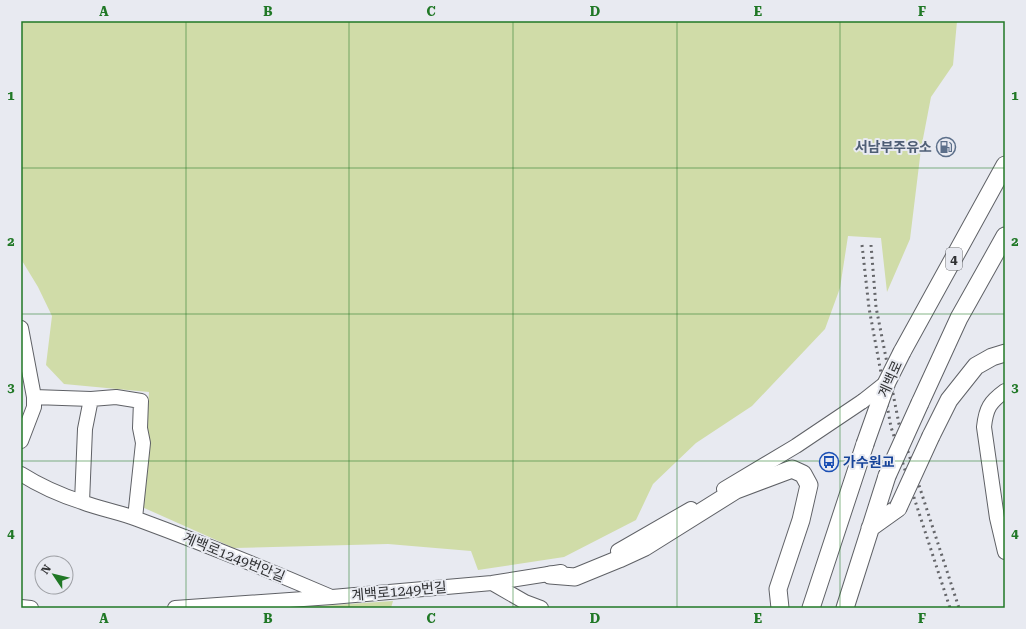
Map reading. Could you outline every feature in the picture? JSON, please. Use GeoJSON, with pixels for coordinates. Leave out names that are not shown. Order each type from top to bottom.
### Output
{"type":"FeatureCollection","features":[{"type":"Feature","properties":{"kind":"main road","name":"계백로"},"geometry":{"type":"LineString","coordinates":[[811,608],[887,382],[1005,165]]}},
{"type":"Feature","properties":{"kind":"main road"},"geometry":{"type":"LineString","coordinates":[[846,608],[887,476],[959,318],[1005,236]]}},
{"type":"Feature","properties":{"kind":"main road"},"geometry":{"type":"LineString","coordinates":[[870,528],[898,508],[949,400],[976,366],[992,357],[1005,353]]}},
{"type":"Feature","properties":{"kind":"main road"},"geometry":{"type":"LineString","coordinates":[[550,575],[575,577],[620,559],[645,547],[736,490],[792,469],[803,474],[809,485],[802,520],[778,588],[780,608]]}},
{"type":"Feature","properties":{"kind":"street"},"geometry":{"type":"LineString","coordinates":[[21,328],[34,398],[34,407],[21,441]]}},
{"type":"Feature","properties":{"kind":"street","name":"계백로1249번길"},"geometry":{"type":"LineString","coordinates":[[175,608],[492,584],[550,575],[585,566],[624,549],[796,446],[864,401],[887,382]]}},
{"type":"Feature","properties":{"kind":"street"},"geometry":{"type":"LineString","coordinates":[[1005,391],[994,400],[986,413],[984,427],[997,518],[1005,552]]}},
{"type":"Feature","properties":{"kind":"street"},"geometry":{"type":"LineString","coordinates":[[34,398],[116,397],[141,401],[140,428],[143,443],[135,518]]}},
{"type":"Feature","properties":{"kind":"street"},"geometry":{"type":"LineString","coordinates":[[82,502],[85,429],[91,398]]}},
{"type":"Feature","properties":{"kind":"street","name":"계백로1249번안길"},"geometry":{"type":"LineString","coordinates":[[21,474],[34,482],[82,502],[135,518],[231,555],[332,597]]}},
{"type":"Feature","properties":{"kind":"street"},"geometry":{"type":"LineString","coordinates":[[492,584],[525,602],[541,608]]}},
{"type":"Feature","properties":{"kind":"street"},"geometry":{"type":"LineString","coordinates":[[21,607],[31,608]]}},
{"type":"Feature","properties":{"kind":"green space"},"geometry":{"type":"Polygon","coordinates":[[[21,21],[957,21],[953,65],[931,97],[921,149],[910,239],[887,292],[881,238],[848,236],[840,288],[825,329],[752,406],[696,443],[653,484],[636,520],[564,557],[478,570],[471,551],[388,544],[234,548],[142,507],[149,392],[64,384],[46,365],[52,316],[38,287],[21,259],[21,21]]]}},
{"type":"Feature","properties":{"kind":"green space"},"geometry":{"type":"Polygon","coordinates":[[[393,601],[391,608],[290,608],[393,601]]]}},
{"type":"Feature","properties":{"kind":"railway"},"geometry":{"type":"LineString","coordinates":[[862,245],[869,308],[891,427],[950,608]]}},
{"type":"Feature","properties":{"kind":"railway"},"geometry":{"type":"LineString","coordinates":[[871,245],[876,307],[899,424],[959,608]]}},
{"type":"Feature","properties":{"kind":"place","name":"서남부주유소"},"geometry":{"type":"Point","coordinates":[946,147]}},
{"type":"Feature","properties":{"kind":"place","name":"가수원교"},"geometry":{"type":"Point","coordinates":[829,462]}}]}
